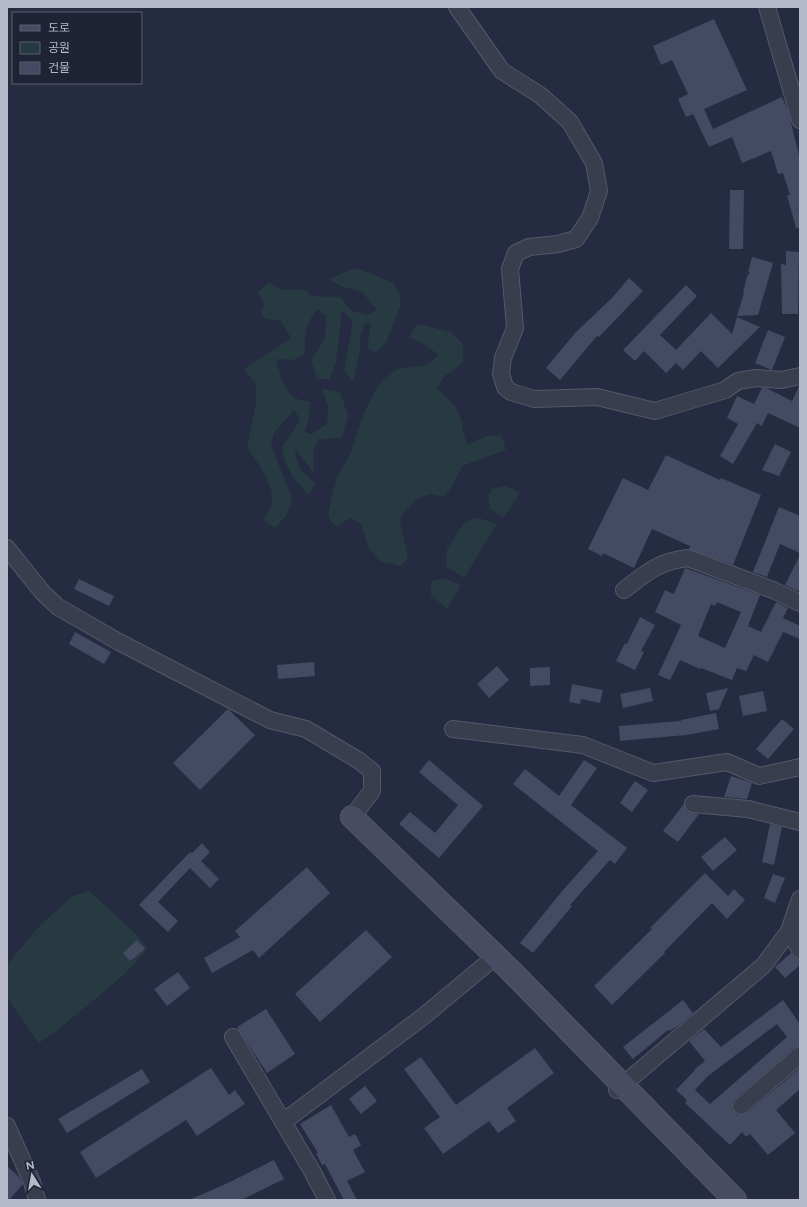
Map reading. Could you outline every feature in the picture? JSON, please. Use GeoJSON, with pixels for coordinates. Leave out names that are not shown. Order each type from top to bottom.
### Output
{"type":"FeatureCollection","features":[{"type":"Feature","properties":{"kind":"main road"},"geometry":{"type":"LineString","coordinates":[[352,817],[496,956],[735,1200]]}},
{"type":"Feature","properties":{"kind":"street"},"geometry":{"type":"LineString","coordinates":[[457,7],[502,71],[540,95],[570,122],[594,163],[599,191],[590,218],[576,239],[558,244],[529,248],[516,253],[510,269],[515,328],[503,358],[501,374],[504,388],[511,392],[534,399],[597,397],[655,411],[725,390],[738,381],[756,378],[781,380],[800,376]]}},
{"type":"Feature","properties":{"kind":"street"},"geometry":{"type":"LineString","coordinates":[[766,7],[800,120]]}},
{"type":"Feature","properties":{"kind":"street"},"geometry":{"type":"LineString","coordinates":[[7,548],[43,594],[58,607],[119,642],[270,720],[306,730],[363,763],[372,771],[372,791],[352,817]]}},
{"type":"Feature","properties":{"kind":"street"},"geometry":{"type":"LineString","coordinates":[[624,590],[661,563],[688,558],[773,590],[800,603]]}},
{"type":"Feature","properties":{"kind":"street"},"geometry":{"type":"LineString","coordinates":[[452,728],[583,745],[654,773],[727,762],[759,776],[800,767]]}},
{"type":"Feature","properties":{"kind":"street"},"geometry":{"type":"LineString","coordinates":[[693,804],[748,809],[800,822]]}},
{"type":"Feature","properties":{"kind":"street"},"geometry":{"type":"LineString","coordinates":[[800,900],[795,931],[800,950]]}},
{"type":"Feature","properties":{"kind":"street"},"geometry":{"type":"LineString","coordinates":[[617,1090],[764,965],[795,931]]}},
{"type":"Feature","properties":{"kind":"street"},"geometry":{"type":"LineString","coordinates":[[283,1122],[424,1016],[496,956]]}},
{"type":"Feature","properties":{"kind":"street"},"geometry":{"type":"LineString","coordinates":[[233,1037],[327,1200]]}},
{"type":"Feature","properties":{"kind":"street"},"geometry":{"type":"LineString","coordinates":[[740,1106],[800,1055]]}},
{"type":"Feature","properties":{"kind":"street"},"geometry":{"type":"LineString","coordinates":[[7,1126],[32,1182],[37,1200]]}},
{"type":"Feature","properties":{"kind":"green space"},"geometry":{"type":"Polygon","coordinates":[[[355,268],[393,283],[399,292],[401,304],[387,341],[376,353],[367,348],[371,324],[365,323],[360,337],[360,351],[353,382],[344,370],[352,320],[342,312],[336,362],[330,379],[317,379],[311,361],[325,337],[326,316],[317,309],[306,330],[305,354],[293,360],[276,359],[283,382],[290,394],[310,402],[309,418],[305,432],[312,434],[327,424],[328,406],[322,389],[340,392],[348,415],[342,437],[319,440],[313,451],[314,473],[294,448],[300,469],[316,484],[309,495],[288,468],[282,447],[300,419],[294,410],[274,433],[271,445],[292,498],[287,515],[275,528],[264,520],[272,502],[271,488],[260,466],[247,447],[256,402],[256,384],[244,369],[291,338],[281,321],[266,319],[261,315],[264,304],[258,292],[269,282],[280,289],[304,290],[312,296],[340,297],[352,311],[367,315],[377,310],[362,292],[340,286],[329,279],[355,268]]]}},
{"type":"Feature","properties":{"kind":"green space"},"geometry":{"type":"Polygon","coordinates":[[[418,324],[451,332],[463,344],[463,363],[445,376],[437,388],[456,407],[463,423],[462,430],[468,445],[486,436],[502,435],[506,450],[462,466],[451,489],[443,497],[430,494],[417,499],[405,511],[400,521],[408,558],[401,566],[380,561],[368,547],[361,524],[350,518],[336,527],[330,520],[328,514],[336,480],[351,452],[363,415],[378,385],[397,369],[426,365],[439,355],[419,341],[408,338],[418,324]]]}},
{"type":"Feature","properties":{"kind":"green space"},"geometry":{"type":"Polygon","coordinates":[[[505,486],[520,493],[503,518],[490,509],[488,496],[492,489],[505,486]]]}},
{"type":"Feature","properties":{"kind":"green space"},"geometry":{"type":"Polygon","coordinates":[[[476,517],[497,524],[464,578],[446,566],[447,549],[464,523],[476,517]]]}},
{"type":"Feature","properties":{"kind":"green space"},"geometry":{"type":"Polygon","coordinates":[[[444,578],[461,585],[447,609],[431,595],[431,581],[444,578]]]}},
{"type":"Feature","properties":{"kind":"green space"},"geometry":{"type":"Polygon","coordinates":[[[89,891],[137,935],[148,948],[125,974],[59,1029],[39,1043],[7,998],[7,965],[41,924],[73,896],[89,891]]]}},
{"type":"Feature","properties":{"kind":"building"},"geometry":{"type":"Polygon","coordinates":[[[714,19],[747,90],[704,109],[713,129],[782,97],[788,111],[800,159],[800,228],[796,228],[787,195],[790,195],[783,173],[778,174],[771,151],[742,163],[732,137],[709,147],[693,114],[686,117],[678,99],[688,94],[672,60],[661,65],[653,46],[714,19]]]}},
{"type":"Feature","properties":{"kind":"building"},"geometry":{"type":"Polygon","coordinates":[[[730,190],[744,190],[743,249],[729,249],[730,190]]]}},
{"type":"Feature","properties":{"kind":"building"},"geometry":{"type":"Polygon","coordinates":[[[786,251],[799,252],[798,314],[782,314],[781,264],[786,265],[786,251]]]}},
{"type":"Feature","properties":{"kind":"building"},"geometry":{"type":"Polygon","coordinates":[[[752,257],[773,263],[758,315],[737,316],[744,293],[747,276],[750,273],[748,272],[752,257]]]}},
{"type":"Feature","properties":{"kind":"building"},"geometry":{"type":"Polygon","coordinates":[[[629,278],[643,291],[599,337],[597,336],[560,380],[546,368],[576,332],[612,298],[629,278]]]}},
{"type":"Feature","properties":{"kind":"building"},"geometry":{"type":"Polygon","coordinates":[[[686,285],[697,296],[660,335],[676,350],[711,313],[732,334],[737,317],[760,327],[718,368],[701,351],[683,370],[676,363],[666,373],[644,351],[635,361],[623,350],[686,285]]]}},
{"type":"Feature","properties":{"kind":"building"},"geometry":{"type":"Polygon","coordinates":[[[768,330],[785,337],[772,370],[755,363],[768,330]]]}},
{"type":"Feature","properties":{"kind":"building"},"geometry":{"type":"Polygon","coordinates":[[[799,386],[800,428],[768,413],[762,426],[757,423],[733,464],[720,456],[738,424],[727,418],[737,396],[754,404],[762,388],[766,388],[792,401],[799,386]]]}},
{"type":"Feature","properties":{"kind":"building"},"geometry":{"type":"Polygon","coordinates":[[[775,444],[791,452],[779,476],[762,470],[775,444]]]}},
{"type":"Feature","properties":{"kind":"building"},"geometry":{"type":"Polygon","coordinates":[[[666,455],[720,480],[721,478],[761,495],[733,565],[689,549],[690,546],[652,529],[634,568],[603,553],[602,556],[588,549],[623,478],[648,490],[666,455]]]}},
{"type":"Feature","properties":{"kind":"building"},"geometry":{"type":"Polygon","coordinates":[[[779,507],[800,516],[800,553],[780,544],[767,577],[753,572],[779,507]]]}},
{"type":"Feature","properties":{"kind":"building"},"geometry":{"type":"Polygon","coordinates":[[[800,555],[800,592],[785,585],[800,555]]]}},
{"type":"Feature","properties":{"kind":"building"},"geometry":{"type":"Polygon","coordinates":[[[685,568],[760,595],[748,626],[761,632],[776,602],[788,608],[783,618],[800,626],[800,639],[783,632],[768,662],[754,655],[746,671],[737,668],[732,680],[701,668],[700,669],[680,660],[670,680],[658,675],[681,625],[655,612],[665,590],[674,594],[685,568]],[[717,602],[715,606],[711,604],[698,636],[725,648],[741,612],[717,602]]]}},
{"type":"Feature","properties":{"kind":"building"},"geometry":{"type":"Polygon","coordinates":[[[79,579],[114,596],[109,606],[74,589],[79,579]]]}},
{"type":"Feature","properties":{"kind":"building"},"geometry":{"type":"Polygon","coordinates":[[[640,617],[655,625],[641,651],[644,652],[635,670],[616,661],[625,643],[627,644],[640,617]]]}},
{"type":"Feature","properties":{"kind":"building"},"geometry":{"type":"Polygon","coordinates":[[[75,632],[111,652],[104,664],[69,644],[75,632]]]}},
{"type":"Feature","properties":{"kind":"building"},"geometry":{"type":"Polygon","coordinates":[[[314,662],[315,676],[278,679],[277,665],[314,662]]]}},
{"type":"Feature","properties":{"kind":"building"},"geometry":{"type":"Polygon","coordinates":[[[497,666],[509,680],[489,698],[477,684],[497,666]]]}},
{"type":"Feature","properties":{"kind":"building"},"geometry":{"type":"Polygon","coordinates":[[[550,667],[550,685],[530,686],[530,668],[550,667]]]}},
{"type":"Feature","properties":{"kind":"building"},"geometry":{"type":"Polygon","coordinates":[[[572,684],[603,690],[600,703],[581,699],[580,704],[569,702],[572,684]]]}},
{"type":"Feature","properties":{"kind":"building"},"geometry":{"type":"Polygon","coordinates":[[[650,688],[653,701],[623,708],[620,694],[650,688]]]}},
{"type":"Feature","properties":{"kind":"building"},"geometry":{"type":"Polygon","coordinates":[[[728,688],[719,709],[710,711],[706,693],[728,688]]]}},
{"type":"Feature","properties":{"kind":"building"},"geometry":{"type":"Polygon","coordinates":[[[763,691],[767,711],[743,716],[739,696],[763,691]]]}},
{"type":"Feature","properties":{"kind":"building"},"geometry":{"type":"Polygon","coordinates":[[[228,709],[255,735],[200,790],[173,763],[228,709]]]}},
{"type":"Feature","properties":{"kind":"building"},"geometry":{"type":"Polygon","coordinates":[[[716,713],[719,729],[686,735],[620,741],[619,726],[681,721],[716,713]]]}},
{"type":"Feature","properties":{"kind":"building"},"geometry":{"type":"Polygon","coordinates":[[[782,719],[794,729],[768,759],[756,749],[782,719]]]}},
{"type":"Feature","properties":{"kind":"building"},"geometry":{"type":"Polygon","coordinates":[[[429,760],[483,806],[439,858],[399,824],[410,812],[435,833],[458,805],[419,772],[429,760]]]}},
{"type":"Feature","properties":{"kind":"building"},"geometry":{"type":"Polygon","coordinates":[[[584,760],[597,768],[571,805],[627,848],[615,864],[610,860],[570,905],[572,906],[533,953],[520,943],[563,890],[598,851],[513,784],[525,769],[559,796],[584,760]]]}},
{"type":"Feature","properties":{"kind":"building"},"geometry":{"type":"Polygon","coordinates":[[[731,776],[752,783],[747,799],[724,797],[731,776]]]}},
{"type":"Feature","properties":{"kind":"building"},"geometry":{"type":"Polygon","coordinates":[[[635,781],[648,790],[632,812],[620,803],[635,781]]]}},
{"type":"Feature","properties":{"kind":"building"},"geometry":{"type":"Polygon","coordinates":[[[684,804],[688,812],[699,814],[678,842],[663,831],[684,804]]]}},
{"type":"Feature","properties":{"kind":"building"},"geometry":{"type":"Polygon","coordinates":[[[770,824],[782,827],[774,865],[762,862],[770,824]]]}},
{"type":"Feature","properties":{"kind":"building"},"geometry":{"type":"Polygon","coordinates":[[[725,837],[737,850],[713,871],[701,857],[725,837]]]}},
{"type":"Feature","properties":{"kind":"building"},"geometry":{"type":"Polygon","coordinates":[[[202,843],[210,852],[201,861],[219,879],[210,888],[190,868],[158,902],[178,921],[168,932],[139,905],[190,852],[192,853],[202,843]]]}},
{"type":"Feature","properties":{"kind":"building"},"geometry":{"type":"Polygon","coordinates":[[[307,867],[330,893],[259,958],[253,950],[212,973],[204,958],[240,937],[235,931],[307,867]]]}},
{"type":"Feature","properties":{"kind":"building"},"geometry":{"type":"Polygon","coordinates":[[[705,873],[728,896],[734,889],[745,900],[727,919],[712,903],[664,952],[665,953],[612,1005],[594,986],[652,929],[650,928],[705,873]]]}},
{"type":"Feature","properties":{"kind":"building"},"geometry":{"type":"Polygon","coordinates":[[[773,874],[785,878],[775,903],[764,898],[773,874]]]}},
{"type":"Feature","properties":{"kind":"building"},"geometry":{"type":"Polygon","coordinates":[[[366,930],[392,957],[320,1022],[295,994],[366,930]]]}},
{"type":"Feature","properties":{"kind":"building"},"geometry":{"type":"Polygon","coordinates":[[[137,940],[145,949],[130,961],[123,953],[137,940]]]}},
{"type":"Feature","properties":{"kind":"building"},"geometry":{"type":"Polygon","coordinates":[[[791,953],[795,958],[800,959],[800,965],[785,978],[775,967],[791,953]]]}},
{"type":"Feature","properties":{"kind":"building"},"geometry":{"type":"Polygon","coordinates":[[[178,972],[190,988],[167,1006],[154,989],[178,972]]]}},
{"type":"Feature","properties":{"kind":"building"},"geometry":{"type":"Polygon","coordinates":[[[683,1000],[693,1013],[678,1026],[669,1031],[668,1030],[633,1059],[623,1047],[683,1000]]]}},
{"type":"Feature","properties":{"kind":"building"},"geometry":{"type":"Polygon","coordinates":[[[783,1000],[800,1024],[800,1046],[794,1048],[732,1103],[734,1112],[738,1115],[747,1113],[800,1068],[800,1089],[776,1110],[795,1133],[768,1155],[750,1134],[746,1137],[742,1132],[730,1145],[685,1103],[687,1100],[676,1090],[695,1069],[705,1061],[689,1041],[704,1029],[721,1047],[783,1000]],[[777,1024],[708,1076],[695,1090],[710,1104],[787,1037],[777,1024]]]}},
{"type":"Feature","properties":{"kind":"building"},"geometry":{"type":"Polygon","coordinates":[[[266,1009],[295,1054],[267,1073],[237,1027],[266,1009]]]}},
{"type":"Feature","properties":{"kind":"building"},"geometry":{"type":"Polygon","coordinates":[[[535,1048],[554,1073],[507,1108],[516,1121],[498,1133],[489,1121],[443,1154],[424,1128],[440,1117],[404,1069],[421,1057],[456,1105],[535,1048]]]}},
{"type":"Feature","properties":{"kind":"building"},"geometry":{"type":"Polygon","coordinates":[[[211,1068],[229,1095],[235,1090],[245,1104],[197,1136],[186,1120],[96,1178],[80,1152],[211,1068]]]}},
{"type":"Feature","properties":{"kind":"building"},"geometry":{"type":"Polygon","coordinates":[[[142,1069],[150,1082],[67,1133],[58,1119],[142,1069]]]}},
{"type":"Feature","properties":{"kind":"building"},"geometry":{"type":"Polygon","coordinates":[[[365,1086],[377,1101],[361,1114],[349,1099],[365,1086]]]}},
{"type":"Feature","properties":{"kind":"building"},"geometry":{"type":"Polygon","coordinates":[[[331,1105],[349,1137],[355,1134],[361,1145],[353,1150],[365,1172],[347,1181],[357,1200],[344,1200],[325,1164],[322,1165],[316,1153],[318,1153],[300,1124],[331,1105]]]}},
{"type":"Feature","properties":{"kind":"building"},"geometry":{"type":"Polygon","coordinates":[[[274,1160],[284,1179],[241,1200],[189,1200],[230,1182],[274,1160]]]}},
{"type":"Feature","properties":{"kind":"building"},"geometry":{"type":"Polygon","coordinates":[[[7,1166],[19,1177],[23,1184],[9,1200],[7,1200],[7,1166]]]}}]}
